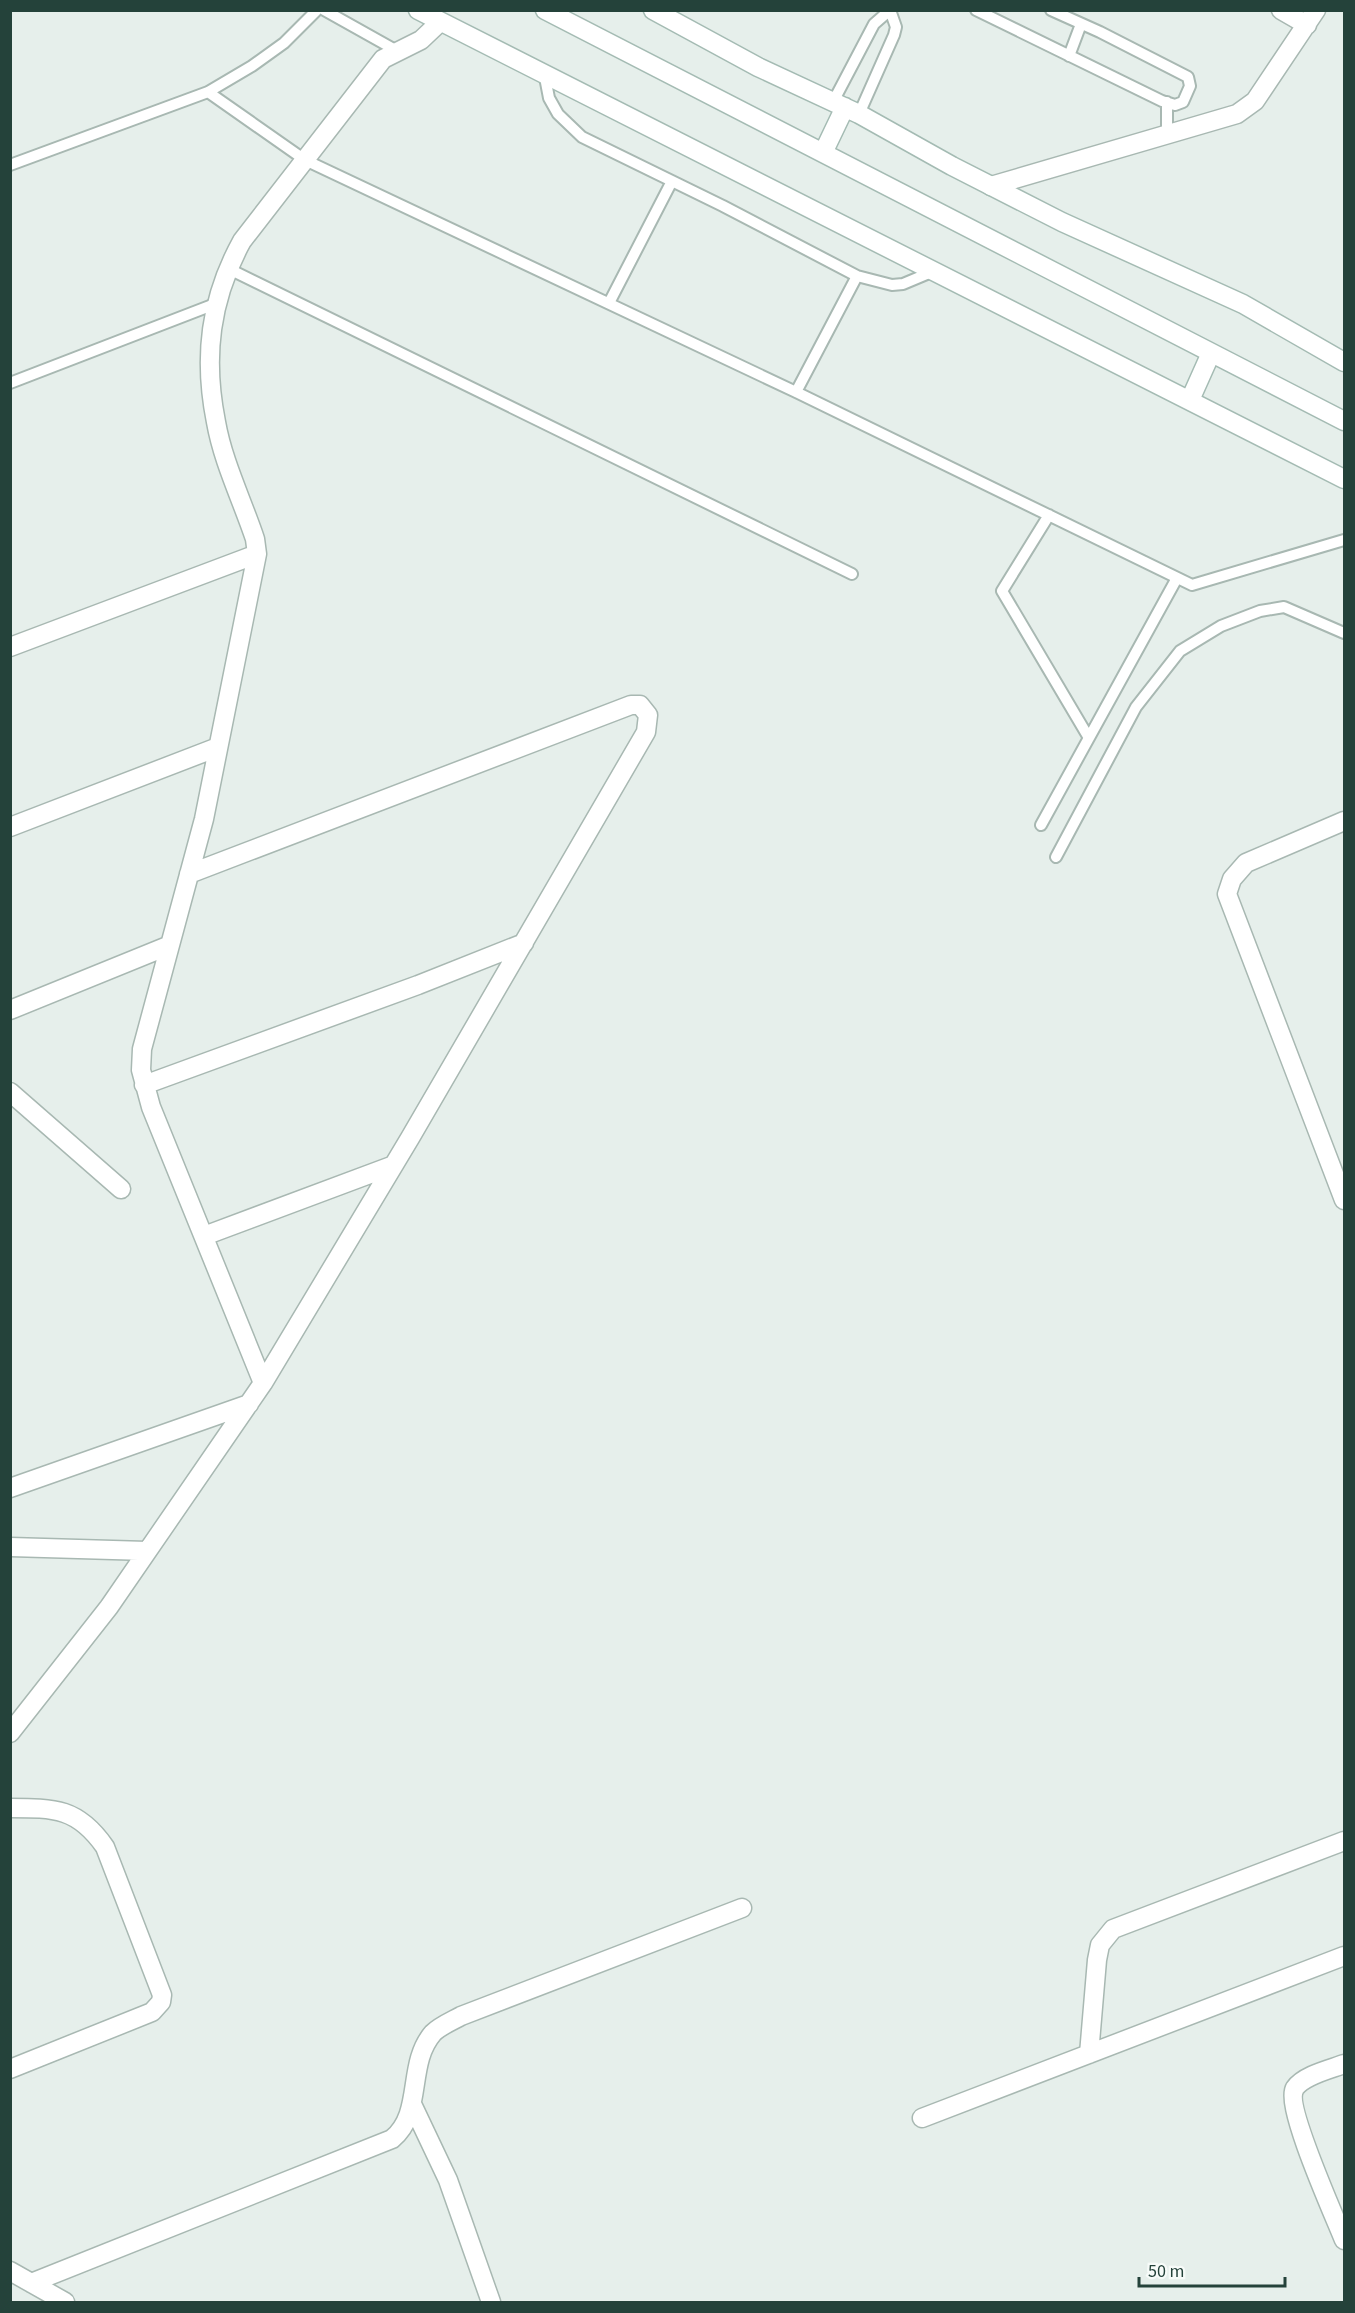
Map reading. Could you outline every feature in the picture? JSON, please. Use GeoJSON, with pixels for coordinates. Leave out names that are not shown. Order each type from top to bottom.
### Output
{"type":"FeatureCollection","features":[{"type":"Feature","properties":{"kind":"street"},"geometry":{"type":"LineString","coordinates":[[418,10],[1344,480]]}},
{"type":"Feature","properties":{"kind":"street"},"geometry":{"type":"LineString","coordinates":[[545,10],[1344,421]]}},
{"type":"Feature","properties":{"kind":"street"},"geometry":{"type":"LineString","coordinates":[[653,10],[758,67],[845,108],[1062,222],[1243,304],[1344,362]]}},
{"type":"Feature","properties":{"kind":"street"},"geometry":{"type":"LineString","coordinates":[[991,186],[1223,120],[1246,109],[1255,101],[1311,18],[1281,10]]}},
{"type":"Feature","properties":{"kind":"street"},"geometry":{"type":"LineString","coordinates":[[263,1383],[144,1085],[142,1049],[189,874],[218,747],[257,554],[255,539],[216,423],[209,373],[214,304],[227,268],[242,241],[383,59],[421,40],[440,22]]}},
{"type":"Feature","properties":{"kind":"street"},"geometry":{"type":"LineString","coordinates":[[823,153],[845,108]]}},
{"type":"Feature","properties":{"kind":"street"},"geometry":{"type":"LineString","coordinates":[[1190,400],[1211,352]]}},
{"type":"Feature","properties":{"kind":"street"},"geometry":{"type":"LineString","coordinates":[[10,647],[257,554]]}},
{"type":"Feature","properties":{"kind":"street"},"geometry":{"type":"LineString","coordinates":[[10,1733],[109,1607],[263,1383],[394,1165],[646,732],[648,715],[640,705],[631,705],[189,874]]}},
{"type":"Feature","properties":{"kind":"street"},"geometry":{"type":"LineString","coordinates":[[10,827],[218,747]]}},
{"type":"Feature","properties":{"kind":"street"},"geometry":{"type":"LineString","coordinates":[[1344,821],[1246,863],[1232,879],[1227,894],[1344,1200]]}},
{"type":"Feature","properties":{"kind":"street"},"geometry":{"type":"LineString","coordinates":[[144,1085],[407,989],[524,943]]}},
{"type":"Feature","properties":{"kind":"street"},"geometry":{"type":"LineString","coordinates":[[10,1010],[170,945]]}},
{"type":"Feature","properties":{"kind":"street"},"geometry":{"type":"LineString","coordinates":[[10,1092],[121,1189]]}},
{"type":"Feature","properties":{"kind":"street"},"geometry":{"type":"LineString","coordinates":[[204,1236],[394,1165]]}},
{"type":"Feature","properties":{"kind":"street"},"geometry":{"type":"LineString","coordinates":[[10,1488],[249,1404]]}},
{"type":"Feature","properties":{"kind":"street"},"geometry":{"type":"LineString","coordinates":[[10,1547],[147,1551]]}},
{"type":"Feature","properties":{"kind":"street"},"geometry":{"type":"LineString","coordinates":[[10,1808],[61,1810],[75,1815],[96,1834],[105,1847],[162,1995],[161,2002],[152,2012],[10,2069]]}},
{"type":"Feature","properties":{"kind":"street"},"geometry":{"type":"LineString","coordinates":[[1089,2054],[1097,1960],[1100,1945],[1113,1929],[1344,1841]]}},
{"type":"Feature","properties":{"kind":"street"},"geometry":{"type":"LineString","coordinates":[[31,2283],[392,2139],[407,2122],[423,2049],[434,2032],[461,2016],[742,1908]]}},
{"type":"Feature","properties":{"kind":"street"},"geometry":{"type":"LineString","coordinates":[[922,2118],[1344,1956]]}},
{"type":"Feature","properties":{"kind":"street"},"geometry":{"type":"LineString","coordinates":[[1343,2234],[1295,2117],[1292,2095],[1299,2084],[1344,2064]]}},
{"type":"Feature","properties":{"kind":"street"},"geometry":{"type":"LineString","coordinates":[[412,2104],[444,2170],[491,2302]]}},
{"type":"Feature","properties":{"kind":"street"},"geometry":{"type":"LineString","coordinates":[[10,2271],[65,2302]]}},
{"type":"Feature","properties":{"kind":"lane"},"geometry":{"type":"LineString","coordinates":[[10,165],[208,92],[252,66],[284,43],[316,10]]}},
{"type":"Feature","properties":{"kind":"lane"},"geometry":{"type":"LineString","coordinates":[[324,10],[399,52]]}},
{"type":"Feature","properties":{"kind":"lane"},"geometry":{"type":"LineString","coordinates":[[890,10],[896,27],[894,35],[845,108],[876,20],[890,10]]}},
{"type":"Feature","properties":{"kind":"lane"},"geometry":{"type":"LineString","coordinates":[[976,10],[1167,102],[1175,105],[1183,102],[1190,86],[1188,77],[1051,10]]}},
{"type":"Feature","properties":{"kind":"lane"},"geometry":{"type":"LineString","coordinates":[[1069,56],[1081,24]]}},
{"type":"Feature","properties":{"kind":"lane"},"geometry":{"type":"LineString","coordinates":[[544,72],[549,98],[558,114],[582,137],[857,276],[892,285],[903,284],[934,271]]}},
{"type":"Feature","properties":{"kind":"lane"},"geometry":{"type":"LineString","coordinates":[[208,92],[305,160],[796,392],[1192,585],[1344,540]]}},
{"type":"Feature","properties":{"kind":"lane"},"geometry":{"type":"LineString","coordinates":[[1167,102],[1167,136]]}},
{"type":"Feature","properties":{"kind":"lane"},"geometry":{"type":"LineString","coordinates":[[609,303],[672,181]]}},
{"type":"Feature","properties":{"kind":"lane"},"geometry":{"type":"LineString","coordinates":[[227,268],[852,574]]}},
{"type":"Feature","properties":{"kind":"lane"},"geometry":{"type":"LineString","coordinates":[[796,392],[857,276]]}},
{"type":"Feature","properties":{"kind":"lane"},"geometry":{"type":"LineString","coordinates":[[10,383],[214,304]]}},
{"type":"Feature","properties":{"kind":"lane"},"geometry":{"type":"LineString","coordinates":[[1049,515],[1002,591],[1089,738]]}},
{"type":"Feature","properties":{"kind":"lane"},"geometry":{"type":"LineString","coordinates":[[1041,825],[1177,578]]}},
{"type":"Feature","properties":{"kind":"lane"},"geometry":{"type":"LineString","coordinates":[[1056,857],[1136,707],[1180,651],[1221,626],[1260,612],[1284,607],[1344,633]]}}]}
